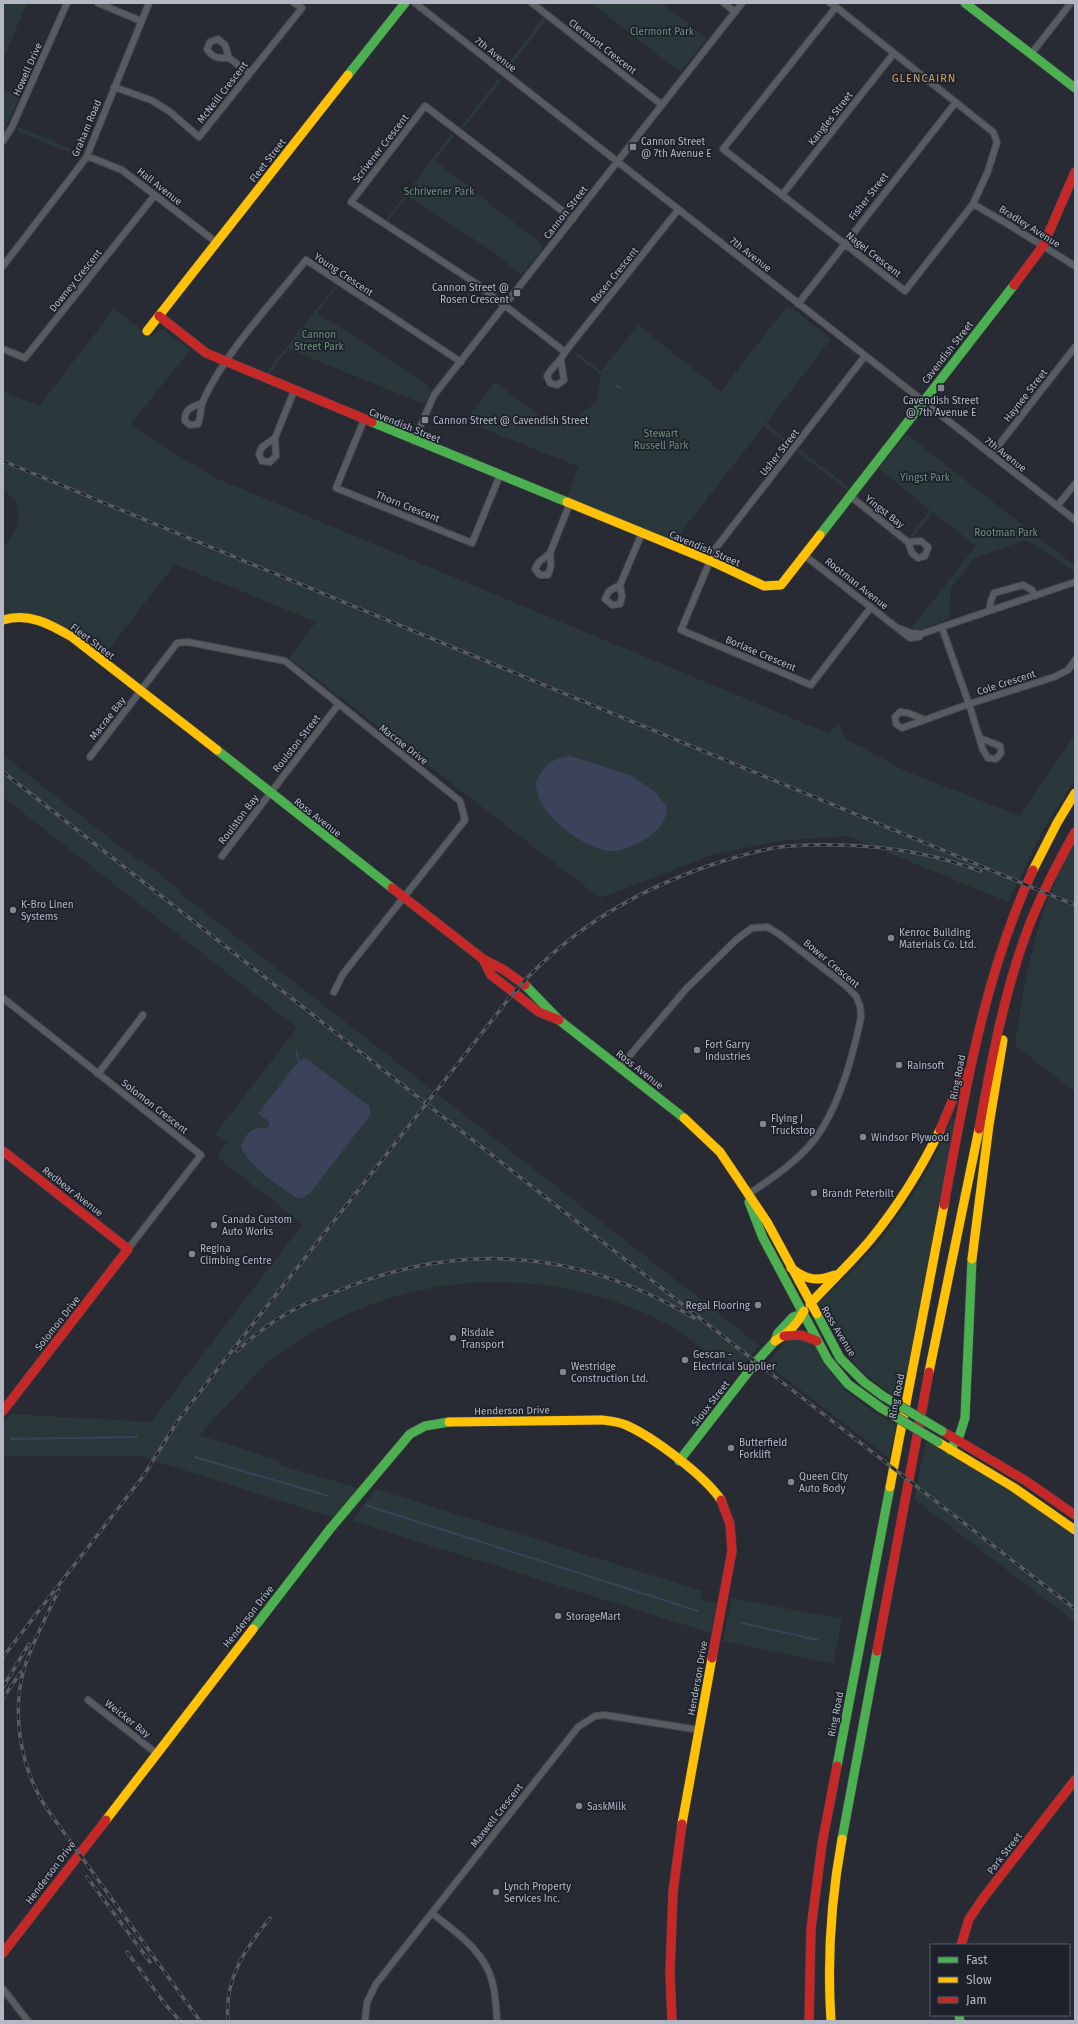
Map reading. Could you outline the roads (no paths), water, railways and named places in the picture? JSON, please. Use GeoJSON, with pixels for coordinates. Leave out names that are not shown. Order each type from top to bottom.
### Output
{"type":"FeatureCollection","features":[{"type":"Feature","properties":{"kind":"main road","name":"Fleet Street"},"geometry":{"type":"LineString","coordinates":[[147,331],[405,3]]}},
{"type":"Feature","properties":{"kind":"main road"},"geometry":{"type":"LineString","coordinates":[[967,4],[1075,88]]}},
{"type":"Feature","properties":{"kind":"main road","name":"Cavendish Street"},"geometry":{"type":"LineString","coordinates":[[159,316],[206,353],[225,362],[711,561],[764,586],[781,585],[1042,246],[1075,172]]}},
{"type":"Feature","properties":{"kind":"main road","name":"Fleet Street"},"geometry":{"type":"LineString","coordinates":[[3,620],[8,618],[33,619],[52,626],[72,637],[140,692]]}},
{"type":"Feature","properties":{"kind":"main road","name":"Ross Avenue"},"geometry":{"type":"LineString","coordinates":[[140,692],[483,959],[498,965],[547,1003],[559,1020],[620,1067],[708,1139],[727,1162],[747,1195],[767,1222],[840,1358],[864,1382],[883,1396],[1026,1481],[1075,1515]]}},
{"type":"Feature","properties":{"kind":"main road","name":"Ring Road"},"geometry":{"type":"LineString","coordinates":[[809,2021],[811,1929],[822,1844],[974,1046],[997,961],[1014,913],[1038,858],[1056,823],[1075,793]]}},
{"type":"Feature","properties":{"kind":"main road"},"geometry":{"type":"LineString","coordinates":[[831,2021],[829,1998],[830,1932],[835,1876],[951,1263],[996,1039],[1020,950],[1031,921],[1056,865],[1075,832]]}},
{"type":"Feature","properties":{"kind":"main road"},"geometry":{"type":"LineString","coordinates":[[1012,980],[979,1196],[971,1265],[965,1418],[957,1440],[950,1450],[1013,1487],[1075,1530]]}},
{"type":"Feature","properties":{"kind":"main road","name":"Sioux Street"},"geometry":{"type":"LineString","coordinates":[[679,1461],[756,1362],[775,1341],[784,1336],[798,1323],[802,1314],[810,1304],[877,1231],[921,1168],[946,1119],[974,1046]]}},
{"type":"Feature","properties":{"kind":"main road","name":"Redbear Avenue"},"geometry":{"type":"LineString","coordinates":[[3,1151],[128,1249]]}},
{"type":"Feature","properties":{"kind":"main road","name":"Ross Avenue"},"geometry":{"type":"LineString","coordinates":[[747,1195],[757,1227],[802,1314],[817,1341],[838,1373],[848,1384],[881,1408],[950,1450]]}},
{"type":"Feature","properties":{"kind":"main road","name":"Solomon Drive"},"geometry":{"type":"LineString","coordinates":[[3,1411],[128,1249]]}},
{"type":"Feature","properties":{"kind":"main road"},"geometry":{"type":"LineString","coordinates":[[791,1268],[801,1276],[813,1280],[821,1280],[835,1275]]}},
{"type":"Feature","properties":{"kind":"main road","name":"Sioux Street"},"geometry":{"type":"LineString","coordinates":[[775,1341],[778,1332],[793,1318],[802,1314]]}},
{"type":"Feature","properties":{"kind":"main road"},"geometry":{"type":"LineString","coordinates":[[784,1336],[801,1335],[817,1341]]}},
{"type":"Feature","properties":{"kind":"main road","name":"Henderson Drive"},"geometry":{"type":"LineString","coordinates":[[3,1953],[330,1529],[410,1434],[425,1426],[441,1422],[602,1420],[626,1425],[679,1461],[708,1485],[719,1498],[726,1510],[732,1540],[732,1551],[685,1802],[673,1892],[670,1973],[672,2021]]}},
{"type":"Feature","properties":{"kind":"main road","name":"Park Street"},"geometry":{"type":"LineString","coordinates":[[961,1944],[969,1919],[984,1897],[1073,1786]]}},
{"type":"Feature","properties":{"kind":"street","name":"Howell Drive"},"geometry":{"type":"LineString","coordinates":[[3,141],[12,127],[67,3]]}},
{"type":"Feature","properties":{"kind":"street"},"geometry":{"type":"LineString","coordinates":[[98,3],[141,21]]}},
{"type":"Feature","properties":{"kind":"street","name":"Graham Road"},"geometry":{"type":"LineString","coordinates":[[3,266],[87,156],[149,3]]}},
{"type":"Feature","properties":{"kind":"street","name":"McNeill Crescent"},"geometry":{"type":"LineString","coordinates":[[114,87],[151,100],[169,111],[199,137],[302,8],[294,3]]}},
{"type":"Feature","properties":{"kind":"street","name":"7th Avenue"},"geometry":{"type":"LineString","coordinates":[[415,3],[1075,520]]}},
{"type":"Feature","properties":{"kind":"street","name":"Clermont Crescent"},"geometry":{"type":"LineString","coordinates":[[532,3],[662,104]]}},
{"type":"Feature","properties":{"kind":"street"},"geometry":{"type":"LineString","coordinates":[[724,3],[735,12]]}},
{"type":"Feature","properties":{"kind":"street","name":"Cannon Street"},"geometry":{"type":"LineString","coordinates":[[414,440],[432,400],[460,362],[742,3]]}},
{"type":"Feature","properties":{"kind":"street","name":"Nagel Crescent"},"geometry":{"type":"LineString","coordinates":[[830,3],[993,132],[997,142],[988,171],[973,204],[905,291],[723,149],[836,8]]}},
{"type":"Feature","properties":{"kind":"street"},"geometry":{"type":"LineString","coordinates":[[1031,54],[1071,3]]}},
{"type":"Feature","properties":{"kind":"street","name":"Kangles Street"},"geometry":{"type":"LineString","coordinates":[[782,195],[894,53]]}},
{"type":"Feature","properties":{"kind":"street"},"geometry":{"type":"LineString","coordinates":[[229,58],[249,73]]}},
{"type":"Feature","properties":{"kind":"street","name":"Fisher Street"},"geometry":{"type":"LineString","coordinates":[[798,304],[844,243],[956,102]]}},
{"type":"Feature","properties":{"kind":"street","name":"Scrivener Crescent"},"geometry":{"type":"LineString","coordinates":[[505,306],[477,284],[351,202],[425,106],[573,219]]}},
{"type":"Feature","properties":{"kind":"street","name":"Hall Avenue"},"geometry":{"type":"LineString","coordinates":[[87,156],[122,170],[216,242]]}},
{"type":"Feature","properties":{"kind":"street","name":"Downey Crescent"},"geometry":{"type":"LineString","coordinates":[[3,349],[25,358],[155,195]]}},
{"type":"Feature","properties":{"kind":"street","name":"Bradley Avenue"},"geometry":{"type":"LineString","coordinates":[[973,204],[1075,266]]}},
{"type":"Feature","properties":{"kind":"street","name":"Rosen Crescent"},"geometry":{"type":"LineString","coordinates":[[561,361],[565,352],[678,210]]}},
{"type":"Feature","properties":{"kind":"street","name":"Young Crescent"},"geometry":{"type":"LineString","coordinates":[[225,362],[306,260],[460,362]]}},
{"type":"Feature","properties":{"kind":"street"},"geometry":{"type":"LineString","coordinates":[[505,306],[565,352]]}},
{"type":"Feature","properties":{"kind":"street","name":"Haynee Street"},"geometry":{"type":"LineString","coordinates":[[991,455],[1075,346]]}},
{"type":"Feature","properties":{"kind":"street","name":"Usher Street"},"geometry":{"type":"LineString","coordinates":[[711,561],[715,549],[865,356]]}},
{"type":"Feature","properties":{"kind":"street"},"geometry":{"type":"LineString","coordinates":[[202,402],[225,362]]}},
{"type":"Feature","properties":{"kind":"street"},"geometry":{"type":"LineString","coordinates":[[275,438],[294,391]]}},
{"type":"Feature","properties":{"kind":"street","name":"Thorn Crescent"},"geometry":{"type":"LineString","coordinates":[[364,420],[336,488],[472,543],[500,475]]}},
{"type":"Feature","properties":{"kind":"street"},"geometry":{"type":"LineString","coordinates":[[1057,506],[1075,484]]}},
{"type":"Feature","properties":{"kind":"street","name":"Yingst Bay"},"geometry":{"type":"LineString","coordinates":[[850,496],[908,542]]}},
{"type":"Feature","properties":{"kind":"street"},"geometry":{"type":"LineString","coordinates":[[550,553],[570,503]]}},
{"type":"Feature","properties":{"kind":"street"},"geometry":{"type":"LineString","coordinates":[[620,585],[642,533]]}},
{"type":"Feature","properties":{"kind":"street","name":"Rootman Avenue"},"geometry":{"type":"LineString","coordinates":[[804,555],[898,628],[910,633],[921,634],[942,628],[1075,582]]}},
{"type":"Feature","properties":{"kind":"street","name":"Borlase Crescent"},"geometry":{"type":"LineString","coordinates":[[711,561],[681,630],[811,685],[871,607]]}},
{"type":"Feature","properties":{"kind":"street"},"geometry":{"type":"LineString","coordinates":[[989,612],[994,593],[1023,584],[1032,590],[1035,596]]}},
{"type":"Feature","properties":{"kind":"street","name":"Cole Crescent"},"geometry":{"type":"LineString","coordinates":[[942,628],[969,704],[1054,677],[1068,670],[1075,660]]}},
{"type":"Feature","properties":{"kind":"street","name":"Macrae Drive"},"geometry":{"type":"LineString","coordinates":[[140,692],[177,643],[188,642],[285,661],[460,801],[464,820],[343,974],[334,992]]}},
{"type":"Feature","properties":{"kind":"street","name":"Macrae Bay"},"geometry":{"type":"LineString","coordinates":[[90,757],[140,692]]}},
{"type":"Feature","properties":{"kind":"street","name":"Roulston Street"},"geometry":{"type":"LineString","coordinates":[[270,793],[338,704]]}},
{"type":"Feature","properties":{"kind":"street"},"geometry":{"type":"LineString","coordinates":[[923,719],[969,704],[980,738]]}},
{"type":"Feature","properties":{"kind":"street","name":"Roulston Bay"},"geometry":{"type":"LineString","coordinates":[[222,856],[270,793]]}},
{"type":"Feature","properties":{"kind":"street","name":"Bower Crescent"},"geometry":{"type":"LineString","coordinates":[[620,1067],[686,989],[737,939],[752,928],[766,927],[779,934],[845,985],[856,996],[860,1006],[861,1017],[833,1109],[814,1140],[801,1154],[780,1172],[747,1195]]}},
{"type":"Feature","properties":{"kind":"street","name":"Solomon Crescent"},"geometry":{"type":"LineString","coordinates":[[3,998],[201,1155],[128,1249]]}},
{"type":"Feature","properties":{"kind":"street"},"geometry":{"type":"LineString","coordinates":[[98,1074],[143,1015]]}},
{"type":"Feature","properties":{"kind":"street","name":"Weicker Bay"},"geometry":{"type":"LineString","coordinates":[[88,1700],[156,1753]]}},
{"type":"Feature","properties":{"kind":"street","name":"Maxwell Crescent"},"geometry":{"type":"LineString","coordinates":[[365,2021],[365,2008],[373,1990],[574,1732],[586,1721],[595,1716],[605,1714],[699,1730]]}},
{"type":"Feature","properties":{"kind":"street"},"geometry":{"type":"LineString","coordinates":[[432,1913],[468,1942],[484,1962],[492,1980],[497,2021]]}},
{"type":"Feature","properties":{"kind":"street"},"geometry":{"type":"LineString","coordinates":[[3,1988],[28,2021]]}},
{"type":"Feature","properties":{"kind":"water"},"geometry":{"type":"Polygon","coordinates":[[[570,756],[630,775],[655,792],[667,807],[663,822],[649,837],[633,846],[617,851],[604,850],[594,847],[574,836],[555,821],[548,813],[539,798],[535,783],[545,767],[557,759],[570,756]]]}},
{"type":"Feature","properties":{"kind":"water"},"geometry":{"type":"Polygon","coordinates":[[[303,1059],[308,1060],[369,1106],[371,1114],[311,1192],[303,1198],[297,1198],[264,1175],[249,1160],[241,1146],[250,1131],[253,1129],[267,1128],[270,1122],[258,1114],[293,1068],[303,1059]]]}},
{"type":"Feature","properties":{"kind":"waterway"},"geometry":{"type":"LineString","coordinates":[[296,1051],[300,1065]]}},
{"type":"Feature","properties":{"kind":"waterway"},"geometry":{"type":"LineString","coordinates":[[11,1439],[137,1437]]}},
{"type":"Feature","properties":{"kind":"waterway"},"geometry":{"type":"LineString","coordinates":[[195,1457],[328,1496]]}},
{"type":"Feature","properties":{"kind":"waterway"},"geometry":{"type":"LineString","coordinates":[[365,1505],[698,1611]]}},
{"type":"Feature","properties":{"kind":"waterway"},"geometry":{"type":"LineString","coordinates":[[742,1623],[818,1640]]}},
{"type":"Feature","properties":{"kind":"railway"},"geometry":{"type":"LineString","coordinates":[[3,461],[1075,905]]}},
{"type":"Feature","properties":{"kind":"railway"},"geometry":{"type":"LineString","coordinates":[[3,772],[756,1362],[1075,1609]]}},
{"type":"Feature","properties":{"kind":"railway"},"geometry":{"type":"LineString","coordinates":[[3,1657],[144,1475],[177,1422],[216,1371],[511,996],[554,952],[603,916],[657,887],[714,864],[761,850],[790,846],[863,846],[917,853],[981,871]]}},
{"type":"Feature","properties":{"kind":"railway"},"geometry":{"type":"LineString","coordinates":[[237,1351],[251,1338],[274,1321],[317,1299],[381,1275],[427,1264],[473,1259],[518,1260],[563,1266],[607,1278],[651,1295],[694,1318]]}},
{"type":"Feature","properties":{"kind":"railway"},"geometry":{"type":"LineString","coordinates":[[59,1590],[33,1644],[21,1681],[18,1719],[20,1738],[30,1776],[47,1809],[200,2021]]}},
{"type":"Feature","properties":{"kind":"railway"},"geometry":{"type":"LineString","coordinates":[[3,1687],[29,1644]]}},
{"type":"Feature","properties":{"kind":"railway"},"geometry":{"type":"LineString","coordinates":[[3,1698],[21,1672]]}},
{"type":"Feature","properties":{"kind":"railway"},"geometry":{"type":"LineString","coordinates":[[87,1877],[150,1962]]}},
{"type":"Feature","properties":{"kind":"railway"},"geometry":{"type":"LineString","coordinates":[[228,2021],[229,1992],[238,1965],[252,1941],[270,1918]]}},
{"type":"Feature","properties":{"kind":"railway"},"geometry":{"type":"LineString","coordinates":[[127,1952],[165,2004],[180,2021]]}},
{"type":"Feature","properties":{"kind":"place","name":"Cannon Street @ 7th Avenue E"},"geometry":{"type":"Point","coordinates":[633,147]}},
{"type":"Feature","properties":{"kind":"place","name":"Cannon Street @ Rosen Crescent"},"geometry":{"type":"Point","coordinates":[517,293]}},
{"type":"Feature","properties":{"kind":"place","name":"Cavendish Street @ 7th Avenue E"},"geometry":{"type":"Point","coordinates":[941,388]}},
{"type":"Feature","properties":{"kind":"place","name":"Cannon Street @ Cavendish Street"},"geometry":{"type":"Point","coordinates":[425,420]}},
{"type":"Feature","properties":{"kind":"place","name":"K-Bro Linen Systems"},"geometry":{"type":"Point","coordinates":[13,910]}},
{"type":"Feature","properties":{"kind":"place","name":"Kenroc Building Materials Co. Ltd."},"geometry":{"type":"Point","coordinates":[891,938]}},
{"type":"Feature","properties":{"kind":"place","name":"Fort Garry Industries"},"geometry":{"type":"Point","coordinates":[697,1050]}},
{"type":"Feature","properties":{"kind":"place","name":"Rainsoft"},"geometry":{"type":"Point","coordinates":[899,1065]}},
{"type":"Feature","properties":{"kind":"place","name":"Flying J Truckstop"},"geometry":{"type":"Point","coordinates":[763,1124]}},
{"type":"Feature","properties":{"kind":"place","name":"Windsor Plywood"},"geometry":{"type":"Point","coordinates":[863,1137]}},
{"type":"Feature","properties":{"kind":"place","name":"Brandt Peterbilt"},"geometry":{"type":"Point","coordinates":[814,1193]}},
{"type":"Feature","properties":{"kind":"place","name":"Canada Custom Auto Works"},"geometry":{"type":"Point","coordinates":[214,1225]}},
{"type":"Feature","properties":{"kind":"place","name":"Regina Climbing Centre"},"geometry":{"type":"Point","coordinates":[192,1254]}},
{"type":"Feature","properties":{"kind":"place","name":"Regal Flooring"},"geometry":{"type":"Point","coordinates":[758,1305]}},
{"type":"Feature","properties":{"kind":"place","name":"Risdale Transport"},"geometry":{"type":"Point","coordinates":[453,1338]}},
{"type":"Feature","properties":{"kind":"place","name":"Gescan - Electrical Supplier"},"geometry":{"type":"Point","coordinates":[685,1360]}},
{"type":"Feature","properties":{"kind":"place","name":"Westridge Construction Ltd."},"geometry":{"type":"Point","coordinates":[563,1372]}},
{"type":"Feature","properties":{"kind":"place","name":"Butterfield Forklift"},"geometry":{"type":"Point","coordinates":[731,1448]}},
{"type":"Feature","properties":{"kind":"place","name":"Queen City Auto Body"},"geometry":{"type":"Point","coordinates":[791,1482]}},
{"type":"Feature","properties":{"kind":"place","name":"StorageMart"},"geometry":{"type":"Point","coordinates":[558,1616]}},
{"type":"Feature","properties":{"kind":"place","name":"SaskMilk"},"geometry":{"type":"Point","coordinates":[579,1806]}},
{"type":"Feature","properties":{"kind":"place","name":"Lynch Property Services Inc."},"geometry":{"type":"Point","coordinates":[496,1892]}},
{"type":"Feature","properties":{"kind":"district","name":"GLENCAIRN"},"geometry":{"type":"Point","coordinates":[924,78]}},
{"type":"Feature","properties":{"kind":"park label","name":"Clermont Park"},"geometry":{"type":"Point","coordinates":[662,31]}},
{"type":"Feature","properties":{"kind":"park label","name":"Schrivener Park"},"geometry":{"type":"Point","coordinates":[439,191]}},
{"type":"Feature","properties":{"kind":"park label","name":"Cannon Street Park"},"geometry":{"type":"Point","coordinates":[319,340]}},
{"type":"Feature","properties":{"kind":"park label","name":"Stewart Russell Park"},"geometry":{"type":"Point","coordinates":[661,438]}},
{"type":"Feature","properties":{"kind":"park label","name":"Yingst Park"},"geometry":{"type":"Point","coordinates":[925,477]}},
{"type":"Feature","properties":{"kind":"park label","name":"Rootman Park"},"geometry":{"type":"Point","coordinates":[1006,532]}}]}
